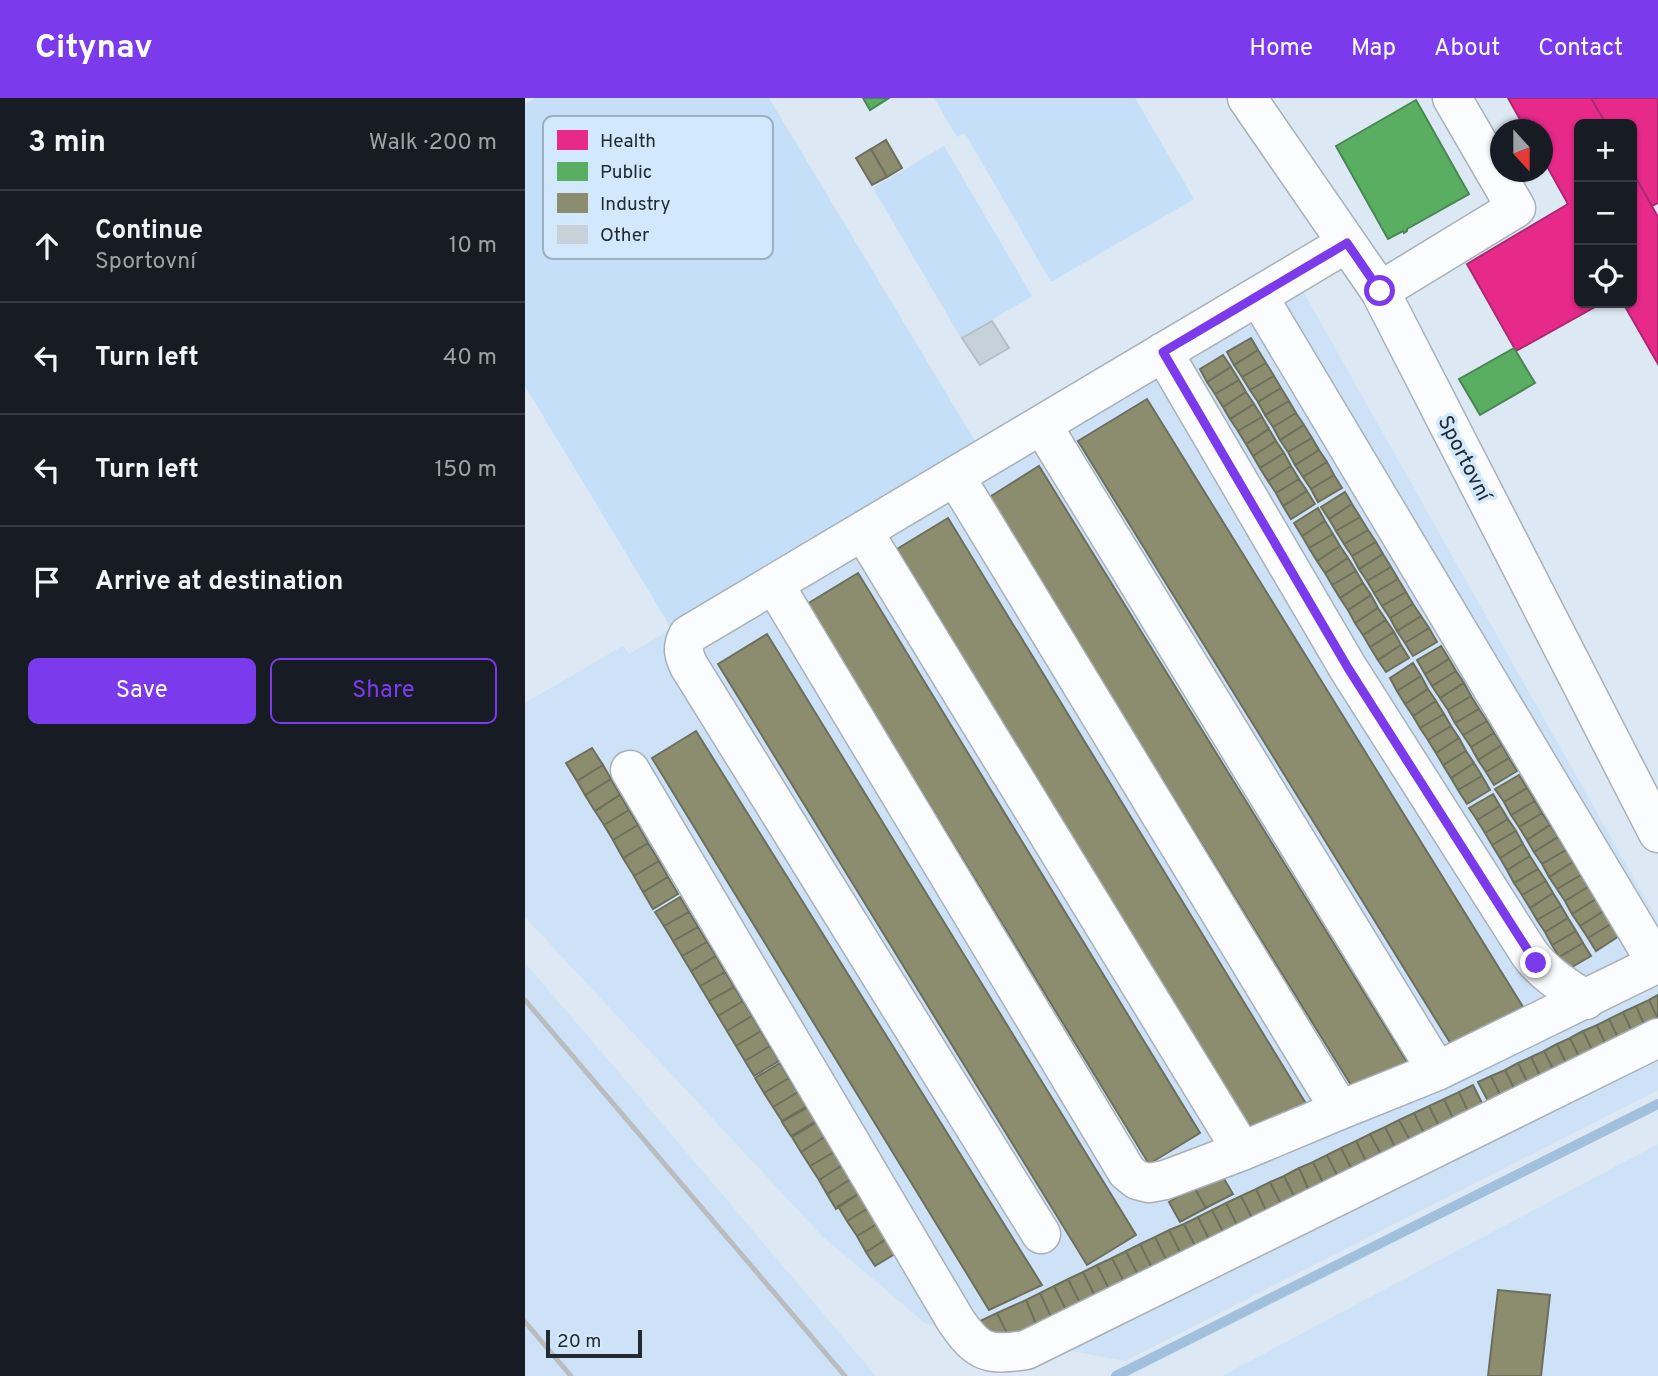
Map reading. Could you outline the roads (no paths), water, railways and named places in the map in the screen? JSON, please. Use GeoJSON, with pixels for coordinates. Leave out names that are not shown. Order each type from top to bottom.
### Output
{"type":"FeatureCollection","features":[{"type":"Feature","properties":{"kind":"street","name":"Sportovní"},"geometry":{"type":"LineString","coordinates":[[1247,98],[1380,291],[1658,833]]}},
{"type":"Feature","properties":{"kind":"street"},"geometry":{"type":"LineString","coordinates":[[1380,291],[1516,208],[1452,98]]}},
{"type":"Feature","properties":{"kind":"street"},"geometry":{"type":"LineString","coordinates":[[1041,1234],[689,666],[683,653],[684,643],[688,635],[1347,243]]}},
{"type":"Feature","properties":{"kind":"street"},"geometry":{"type":"LineString","coordinates":[[774,584],[1127,1172],[1137,1180],[1149,1183],[1165,1180],[1242,1152],[1437,1072],[1657,964],[1258,296]]}},
{"type":"Feature","properties":{"kind":"street"},"geometry":{"type":"LineString","coordinates":[[1163,352],[1348,668],[1529,953],[1546,972],[1585,1000]]}},
{"type":"Feature","properties":{"kind":"street"},"geometry":{"type":"LineString","coordinates":[[1042,425],[1437,1072]]}},
{"type":"Feature","properties":{"kind":"street"},"geometry":{"type":"LineString","coordinates":[[955,476],[1340,1110]]}},
{"type":"Feature","properties":{"kind":"street"},"geometry":{"type":"LineString","coordinates":[[863,531],[1242,1152]]}},
{"type":"Feature","properties":{"kind":"street"},"geometry":{"type":"LineString","coordinates":[[630,770],[957,1321],[967,1337],[982,1350],[1005,1353],[1026,1350],[1658,1038]]}},
{"type":"Feature","properties":{"kind":"waterway"},"geometry":{"type":"LineString","coordinates":[[1116,1376],[1658,1104]]}},
{"type":"Feature","properties":{"kind":"railway"},"geometry":{"type":"LineString","coordinates":[[525,1000],[845,1376]]}},
{"type":"Feature","properties":{"kind":"railway"},"geometry":{"type":"LineString","coordinates":[[525,1322],[571,1376]]}}]}
